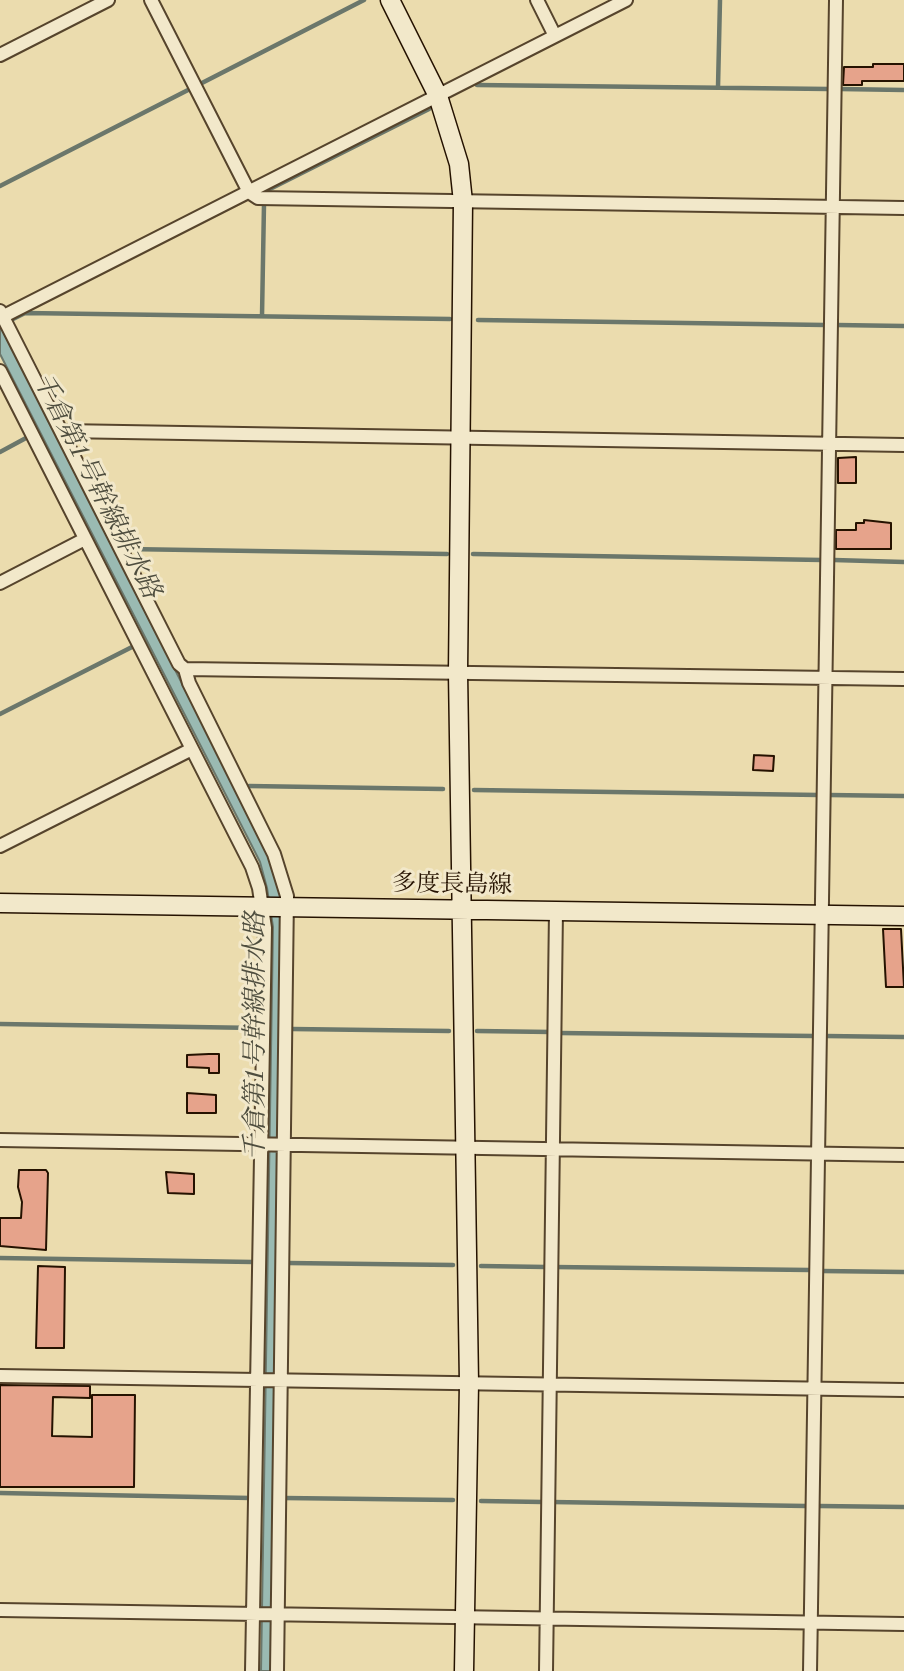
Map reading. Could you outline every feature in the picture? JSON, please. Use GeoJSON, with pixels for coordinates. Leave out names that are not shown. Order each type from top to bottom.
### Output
{"type":"FeatureCollection","features":[{"type":"Feature","properties":{"kind":"street"},"geometry":{"type":"LineString","coordinates":[[0,55],[108,0]]}},
{"type":"Feature","properties":{"kind":"street"},"geometry":{"type":"LineString","coordinates":[[151,0],[249,192],[258,198],[904,208]]}},
{"type":"Feature","properties":{"kind":"street"},"geometry":{"type":"LineString","coordinates":[[390,0],[438,96],[458,164],[463,202],[458,673],[469,1383],[464,1671]]}},
{"type":"Feature","properties":{"kind":"street"},"geometry":{"type":"LineString","coordinates":[[537,0],[555,36]]}},
{"type":"Feature","properties":{"kind":"street"},"geometry":{"type":"LineString","coordinates":[[277,1671],[286,907],[274,854],[189,683],[185,669],[179,664],[1,315],[626,0]]}},
{"type":"Feature","properties":{"kind":"street"},"geometry":{"type":"LineString","coordinates":[[810,1671],[836,0]]}},
{"type":"Feature","properties":{"kind":"street"},"geometry":{"type":"LineString","coordinates":[[0,371],[252,867],[264,907],[263,1144],[252,1671]]}},
{"type":"Feature","properties":{"kind":"street"},"geometry":{"type":"LineString","coordinates":[[62,431],[904,445]]}},
{"type":"Feature","properties":{"kind":"street"},"geometry":{"type":"LineString","coordinates":[[0,583],[85,539]]}},
{"type":"Feature","properties":{"kind":"street"},"geometry":{"type":"LineString","coordinates":[[185,669],[904,679]]}},
{"type":"Feature","properties":{"kind":"street"},"geometry":{"type":"LineString","coordinates":[[0,846],[192,749]]}},
{"type":"Feature","properties":{"kind":"street","name":"多度長島線"},"geometry":{"type":"LineString","coordinates":[[0,903],[904,916]]}},
{"type":"Feature","properties":{"kind":"street"},"geometry":{"type":"LineString","coordinates":[[546,1671],[556,911]]}},
{"type":"Feature","properties":{"kind":"street"},"geometry":{"type":"LineString","coordinates":[[0,1140],[904,1155]]}},
{"type":"Feature","properties":{"kind":"street"},"geometry":{"type":"LineString","coordinates":[[0,1376],[904,1390]]}},
{"type":"Feature","properties":{"kind":"street"},"geometry":{"type":"LineString","coordinates":[[0,1610],[904,1624]]}},
{"type":"Feature","properties":{"kind":"water"},"geometry":{"type":"Polygon","coordinates":[[[0,325],[266,849],[280,893],[282,908],[271,1671],[261,1671],[273,927],[267,888],[253,848],[0,354],[0,325]]]}},
{"type":"Feature","properties":{"kind":"building"},"geometry":{"type":"Polygon","coordinates":[[[873,64],[904,64],[904,81],[862,81],[862,85],[843,85],[844,67],[873,67],[873,64]]]}},
{"type":"Feature","properties":{"kind":"building"},"geometry":{"type":"Polygon","coordinates":[[[856,457],[856,483],[838,483],[838,458],[856,457]]]}},
{"type":"Feature","properties":{"kind":"building"},"geometry":{"type":"Polygon","coordinates":[[[864,520],[891,523],[891,549],[836,549],[836,530],[856,530],[856,523],[864,523],[864,520]]]}},
{"type":"Feature","properties":{"kind":"building"},"geometry":{"type":"Polygon","coordinates":[[[754,755],[774,756],[773,771],[753,770],[754,755]]]}},
{"type":"Feature","properties":{"kind":"building"},"geometry":{"type":"Polygon","coordinates":[[[883,929],[901,929],[904,987],[886,987],[883,929]]]}},
{"type":"Feature","properties":{"kind":"building"},"geometry":{"type":"Polygon","coordinates":[[[219,1054],[219,1073],[209,1073],[209,1068],[187,1067],[187,1055],[219,1054]]]}},
{"type":"Feature","properties":{"kind":"building"},"geometry":{"type":"Polygon","coordinates":[[[187,1093],[216,1095],[216,1113],[187,1113],[187,1093]]]}},
{"type":"Feature","properties":{"kind":"building"},"geometry":{"type":"Polygon","coordinates":[[[19,1170],[46,1170],[48,1173],[46,1250],[0,1246],[0,1218],[21,1218],[19,1170]]]}},
{"type":"Feature","properties":{"kind":"building"},"geometry":{"type":"Polygon","coordinates":[[[166,1172],[194,1174],[194,1194],[168,1193],[166,1172]]]}},
{"type":"Feature","properties":{"kind":"building"},"geometry":{"type":"Polygon","coordinates":[[[38,1266],[65,1267],[64,1348],[36,1348],[38,1266]]]}},
{"type":"Feature","properties":{"kind":"building"},"geometry":{"type":"Polygon","coordinates":[[[0,1385],[90,1386],[90,1398],[53,1397],[52,1436],[92,1437],[92,1395],[135,1395],[134,1487],[0,1487],[0,1385]]]}},
{"type":"Feature","properties":{"kind":"waterway"},"geometry":{"type":"LineString","coordinates":[[200,84],[364,0]]}},
{"type":"Feature","properties":{"kind":"waterway"},"geometry":{"type":"LineString","coordinates":[[718,87],[720,0]]}},
{"type":"Feature","properties":{"kind":"waterway"},"geometry":{"type":"LineString","coordinates":[[477,85],[829,89]]}},
{"type":"Feature","properties":{"kind":"waterway"},"geometry":{"type":"LineString","coordinates":[[0,186],[190,89]]}},
{"type":"Feature","properties":{"kind":"waterway"},"geometry":{"type":"LineString","coordinates":[[840,89],[904,90]]}},
{"type":"Feature","properties":{"kind":"waterway"},"geometry":{"type":"LineString","coordinates":[[264,192],[429,109]]}},
{"type":"Feature","properties":{"kind":"waterway"},"geometry":{"type":"LineString","coordinates":[[262,316],[264,204]]}},
{"type":"Feature","properties":{"kind":"waterway"},"geometry":{"type":"LineString","coordinates":[[11,320],[25,313],[450,319]]}},
{"type":"Feature","properties":{"kind":"waterway"},"geometry":{"type":"LineString","coordinates":[[478,320],[825,325]]}},
{"type":"Feature","properties":{"kind":"waterway"},"geometry":{"type":"LineString","coordinates":[[837,325],[904,326]]}},
{"type":"Feature","properties":{"kind":"waterway"},"geometry":{"type":"LineString","coordinates":[[0,452],[26,438]]}},
{"type":"Feature","properties":{"kind":"waterway","name":"千倉第1号幹線排水路"},"geometry":{"type":"LineString","coordinates":[[126,549],[447,554]]}},
{"type":"Feature","properties":{"kind":"waterway"},"geometry":{"type":"LineString","coordinates":[[473,554],[822,560]]}},
{"type":"Feature","properties":{"kind":"waterway"},"geometry":{"type":"LineString","coordinates":[[834,560],[904,562]]}},
{"type":"Feature","properties":{"kind":"waterway"},"geometry":{"type":"LineString","coordinates":[[0,714],[132,647]]}},
{"type":"Feature","properties":{"kind":"waterway"},"geometry":{"type":"LineString","coordinates":[[249,786],[443,789]]}},
{"type":"Feature","properties":{"kind":"waterway"},"geometry":{"type":"LineString","coordinates":[[474,790],[819,795]]}},
{"type":"Feature","properties":{"kind":"waterway"},"geometry":{"type":"LineString","coordinates":[[829,795],[904,796]]}},
{"type":"Feature","properties":{"kind":"waterway","name":"千倉第1号幹線排水路"},"geometry":{"type":"LineString","coordinates":[[0,1024],[258,1028]]}},
{"type":"Feature","properties":{"kind":"waterway"},"geometry":{"type":"LineString","coordinates":[[292,1029],[449,1031]]}},
{"type":"Feature","properties":{"kind":"waterway"},"geometry":{"type":"LineString","coordinates":[[477,1031],[551,1032]]}},
{"type":"Feature","properties":{"kind":"waterway"},"geometry":{"type":"LineString","coordinates":[[559,1033],[814,1036]]}},
{"type":"Feature","properties":{"kind":"waterway"},"geometry":{"type":"LineString","coordinates":[[826,1036],[904,1037]]}},
{"type":"Feature","properties":{"kind":"waterway"},"geometry":{"type":"LineString","coordinates":[[0,1258],[253,1262]]}},
{"type":"Feature","properties":{"kind":"waterway"},"geometry":{"type":"LineString","coordinates":[[288,1263],[453,1265]]}},
{"type":"Feature","properties":{"kind":"waterway"},"geometry":{"type":"LineString","coordinates":[[481,1266],[546,1267]]}},
{"type":"Feature","properties":{"kind":"waterway"},"geometry":{"type":"LineString","coordinates":[[554,1267],[810,1270]]}},
{"type":"Feature","properties":{"kind":"waterway"},"geometry":{"type":"LineString","coordinates":[[822,1271],[904,1272]]}},
{"type":"Feature","properties":{"kind":"waterway"},"geometry":{"type":"LineString","coordinates":[[0,1493],[250,1498]]}},
{"type":"Feature","properties":{"kind":"waterway"},"geometry":{"type":"LineString","coordinates":[[284,1498],[453,1500]]}},
{"type":"Feature","properties":{"kind":"waterway"},"geometry":{"type":"LineString","coordinates":[[481,1501],[543,1502]]}},
{"type":"Feature","properties":{"kind":"waterway"},"geometry":{"type":"LineString","coordinates":[[552,1502],[806,1506]]}},
{"type":"Feature","properties":{"kind":"waterway"},"geometry":{"type":"LineString","coordinates":[[819,1506],[904,1507]]}}]}
